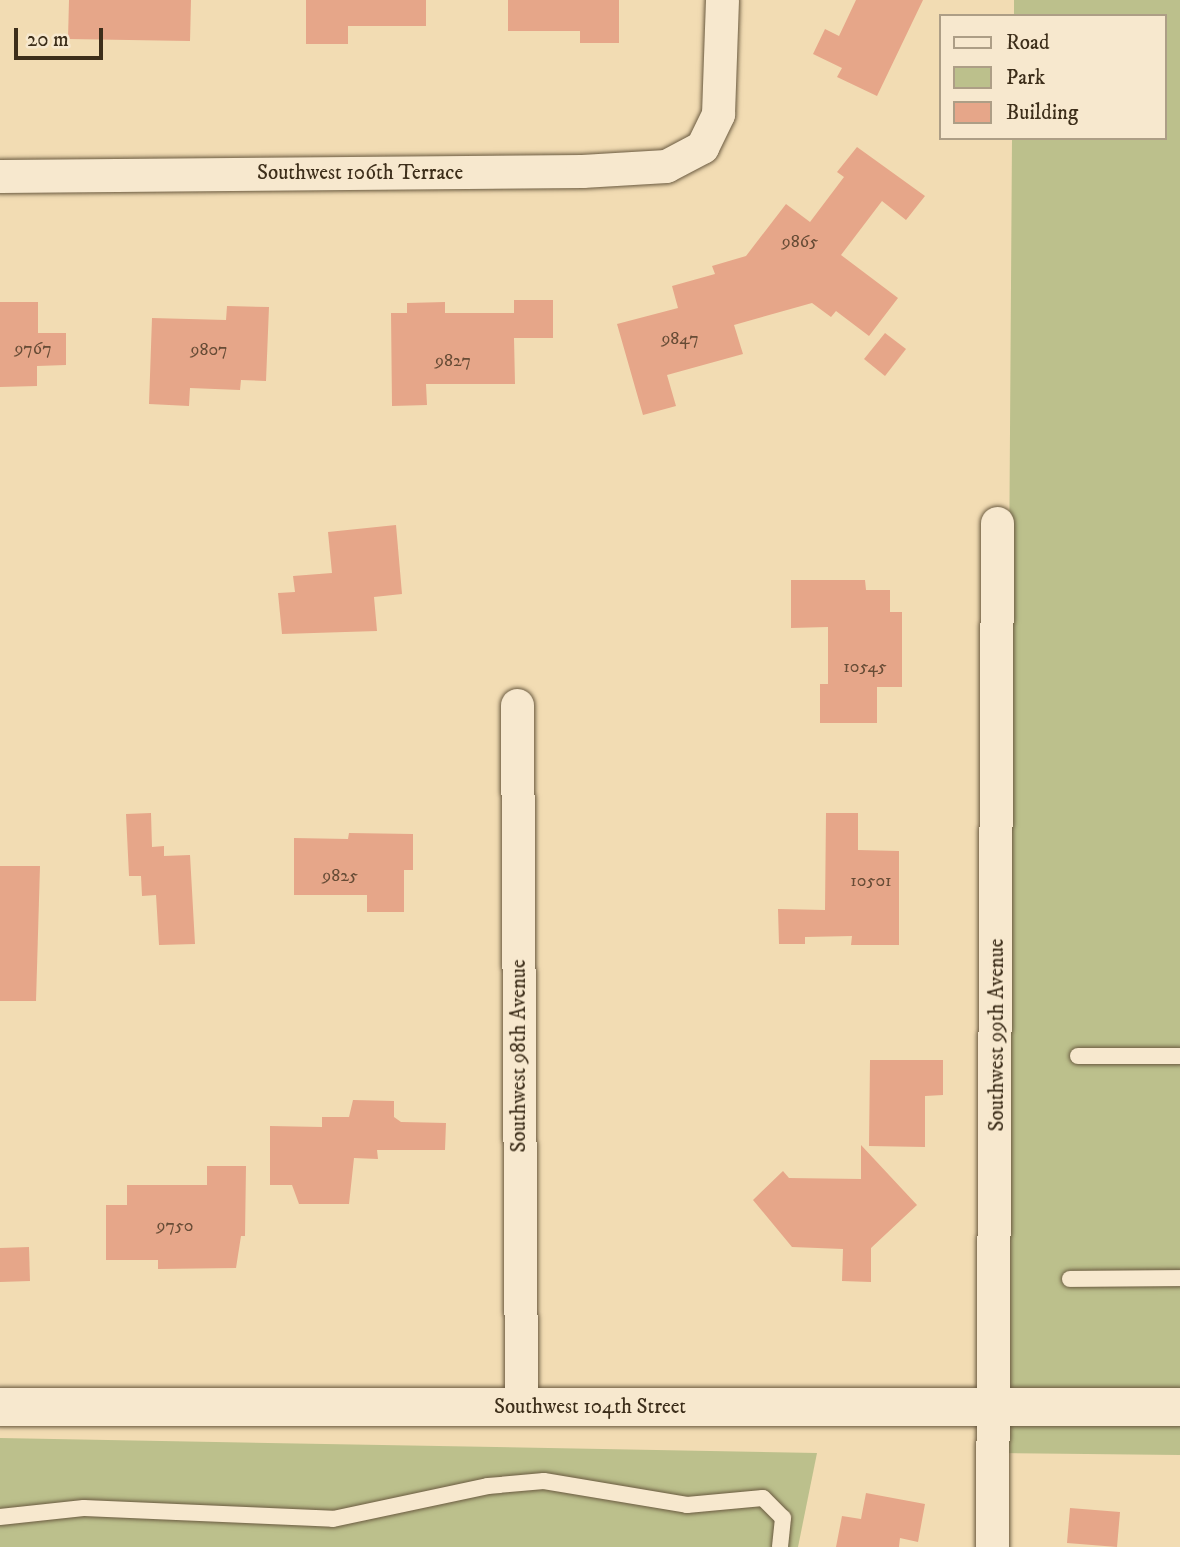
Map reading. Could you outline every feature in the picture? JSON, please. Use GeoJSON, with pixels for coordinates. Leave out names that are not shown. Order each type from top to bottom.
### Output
{"type":"FeatureCollection","features":[{"type":"Feature","properties":{"kind":"street","name":"Southwest 106th Terrace"},"geometry":{"type":"LineString","coordinates":[[0,176],[650,169],[693,155],[708,136],[721,95],[722,0]]}},
{"type":"Feature","properties":{"kind":"street","name":"Southwest 99th Avenue"},"geometry":{"type":"LineString","coordinates":[[992,1547],[996,1407],[997,523]]}},
{"type":"Feature","properties":{"kind":"street","name":"Southwest 98th Avenue"},"geometry":{"type":"LineString","coordinates":[[517,705],[521,1407]]}},
{"type":"Feature","properties":{"kind":"street","name":"Southwest 104th Street"},"geometry":{"type":"LineString","coordinates":[[0,1407],[1180,1407]]}},
{"type":"Feature","properties":{"kind":"lane"},"geometry":{"type":"LineString","coordinates":[[1078,1056],[1180,1056]]}},
{"type":"Feature","properties":{"kind":"lane"},"geometry":{"type":"LineString","coordinates":[[1070,1279],[1180,1278]]}},
{"type":"Feature","properties":{"kind":"lane"},"geometry":{"type":"LineString","coordinates":[[0,1517],[85,1508],[342,1518],[488,1486],[544,1481],[678,1505],[763,1498],[783,1518],[780,1547]]}},
{"type":"Feature","properties":{"kind":"green space"},"geometry":{"type":"Polygon","coordinates":[[[1014,0],[1180,0],[1180,1455],[1003,1453],[1012,140],[1166,140],[1166,14],[1014,14],[1014,0]]]}},
{"type":"Feature","properties":{"kind":"green space"},"geometry":{"type":"Polygon","coordinates":[[[0,1438],[817,1453],[798,1547],[0,1547],[0,1438]]]}},
{"type":"Feature","properties":{"kind":"building"},"geometry":{"type":"Polygon","coordinates":[[[69,0],[191,0],[190,41],[68,39],[69,0]]]}},
{"type":"Feature","properties":{"kind":"building"},"geometry":{"type":"Polygon","coordinates":[[[306,0],[426,0],[426,26],[348,26],[348,44],[306,44],[306,0]]]}},
{"type":"Feature","properties":{"kind":"building"},"geometry":{"type":"Polygon","coordinates":[[[508,0],[619,0],[619,43],[580,43],[580,31],[508,31],[508,0]]]}},
{"type":"Feature","properties":{"kind":"building"},"geometry":{"type":"Polygon","coordinates":[[[856,0],[923,0],[877,96],[837,77],[842,68],[813,54],[825,29],[839,36],[856,0]]]}},
{"type":"Feature","properties":{"kind":"building"},"geometry":{"type":"Polygon","coordinates":[[[857,147],[925,196],[906,220],[882,201],[841,255],[898,298],[869,336],[836,311],[831,317],[812,303],[734,325],[743,354],[667,375],[676,406],[643,415],[617,324],[678,308],[672,286],[715,274],[712,266],[746,256],[786,204],[810,222],[844,177],[837,172],[857,147]]]}},
{"type":"Feature","properties":{"kind":"building"},"geometry":{"type":"Polygon","coordinates":[[[514,300],[553,300],[553,338],[514,338],[515,384],[426,384],[427,405],[392,406],[391,313],[407,313],[407,303],[445,302],[445,313],[514,313],[514,300]]]}},
{"type":"Feature","properties":{"kind":"building"},"geometry":{"type":"Polygon","coordinates":[[[0,302],[38,302],[38,333],[66,333],[66,365],[37,366],[37,386],[0,387],[0,302]]]}},
{"type":"Feature","properties":{"kind":"building"},"geometry":{"type":"Polygon","coordinates":[[[227,306],[269,307],[266,381],[241,380],[240,390],[190,388],[189,406],[149,404],[152,318],[226,320],[227,306]]]}},
{"type":"Feature","properties":{"kind":"building"},"geometry":{"type":"Polygon","coordinates":[[[885,333],[906,349],[885,376],[864,359],[885,333]]]}},
{"type":"Feature","properties":{"kind":"building"},"geometry":{"type":"Polygon","coordinates":[[[396,525],[402,594],[374,597],[377,631],[282,634],[278,593],[295,592],[293,576],[332,573],[328,532],[396,525]]]}},
{"type":"Feature","properties":{"kind":"building"},"geometry":{"type":"Polygon","coordinates":[[[791,580],[865,580],[866,590],[890,590],[890,612],[902,612],[902,687],[877,687],[877,723],[820,723],[820,684],[828,684],[828,627],[791,628],[791,580]]]}},
{"type":"Feature","properties":{"kind":"building"},"geometry":{"type":"Polygon","coordinates":[[[151,813],[152,847],[164,846],[164,856],[190,855],[195,944],[159,945],[156,895],[142,896],[141,876],[129,876],[126,814],[151,813]]]}},
{"type":"Feature","properties":{"kind":"building"},"geometry":{"type":"Polygon","coordinates":[[[826,813],[858,813],[858,850],[899,851],[899,945],[851,945],[852,936],[805,937],[805,944],[779,944],[778,909],[825,910],[826,813]]]}},
{"type":"Feature","properties":{"kind":"building"},"geometry":{"type":"Polygon","coordinates":[[[349,833],[413,834],[413,870],[404,870],[404,912],[367,912],[367,895],[294,895],[294,838],[348,839],[349,833]]]}},
{"type":"Feature","properties":{"kind":"building"},"geometry":{"type":"Polygon","coordinates":[[[0,866],[40,866],[36,1001],[0,1001],[0,866]]]}},
{"type":"Feature","properties":{"kind":"building"},"geometry":{"type":"Polygon","coordinates":[[[870,1060],[943,1060],[943,1095],[925,1096],[925,1147],[869,1146],[870,1060]]]}},
{"type":"Feature","properties":{"kind":"building"},"geometry":{"type":"Polygon","coordinates":[[[353,1100],[394,1101],[394,1117],[401,1122],[446,1123],[445,1150],[377,1150],[378,1159],[354,1158],[349,1204],[299,1204],[292,1185],[270,1185],[270,1126],[322,1127],[322,1117],[349,1117],[353,1100]]]}},
{"type":"Feature","properties":{"kind":"building"},"geometry":{"type":"Polygon","coordinates":[[[861,1145],[917,1205],[871,1248],[871,1282],[842,1281],[843,1249],[792,1247],[753,1200],[783,1171],[789,1178],[861,1179],[861,1145]]]}},
{"type":"Feature","properties":{"kind":"building"},"geometry":{"type":"Polygon","coordinates":[[[207,1166],[246,1166],[245,1236],[241,1236],[236,1268],[158,1269],[158,1260],[106,1260],[106,1205],[127,1205],[127,1185],[207,1185],[207,1166]]]}},
{"type":"Feature","properties":{"kind":"building"},"geometry":{"type":"Polygon","coordinates":[[[29,1247],[30,1281],[0,1282],[0,1248],[29,1247]]]}},
{"type":"Feature","properties":{"kind":"building"},"geometry":{"type":"Polygon","coordinates":[[[866,1493],[925,1504],[918,1542],[900,1538],[899,1547],[836,1547],[842,1516],[861,1519],[866,1493]]]}},
{"type":"Feature","properties":{"kind":"building"},"geometry":{"type":"Polygon","coordinates":[[[1070,1508],[1120,1512],[1117,1547],[1067,1543],[1070,1508]]]}}]}
